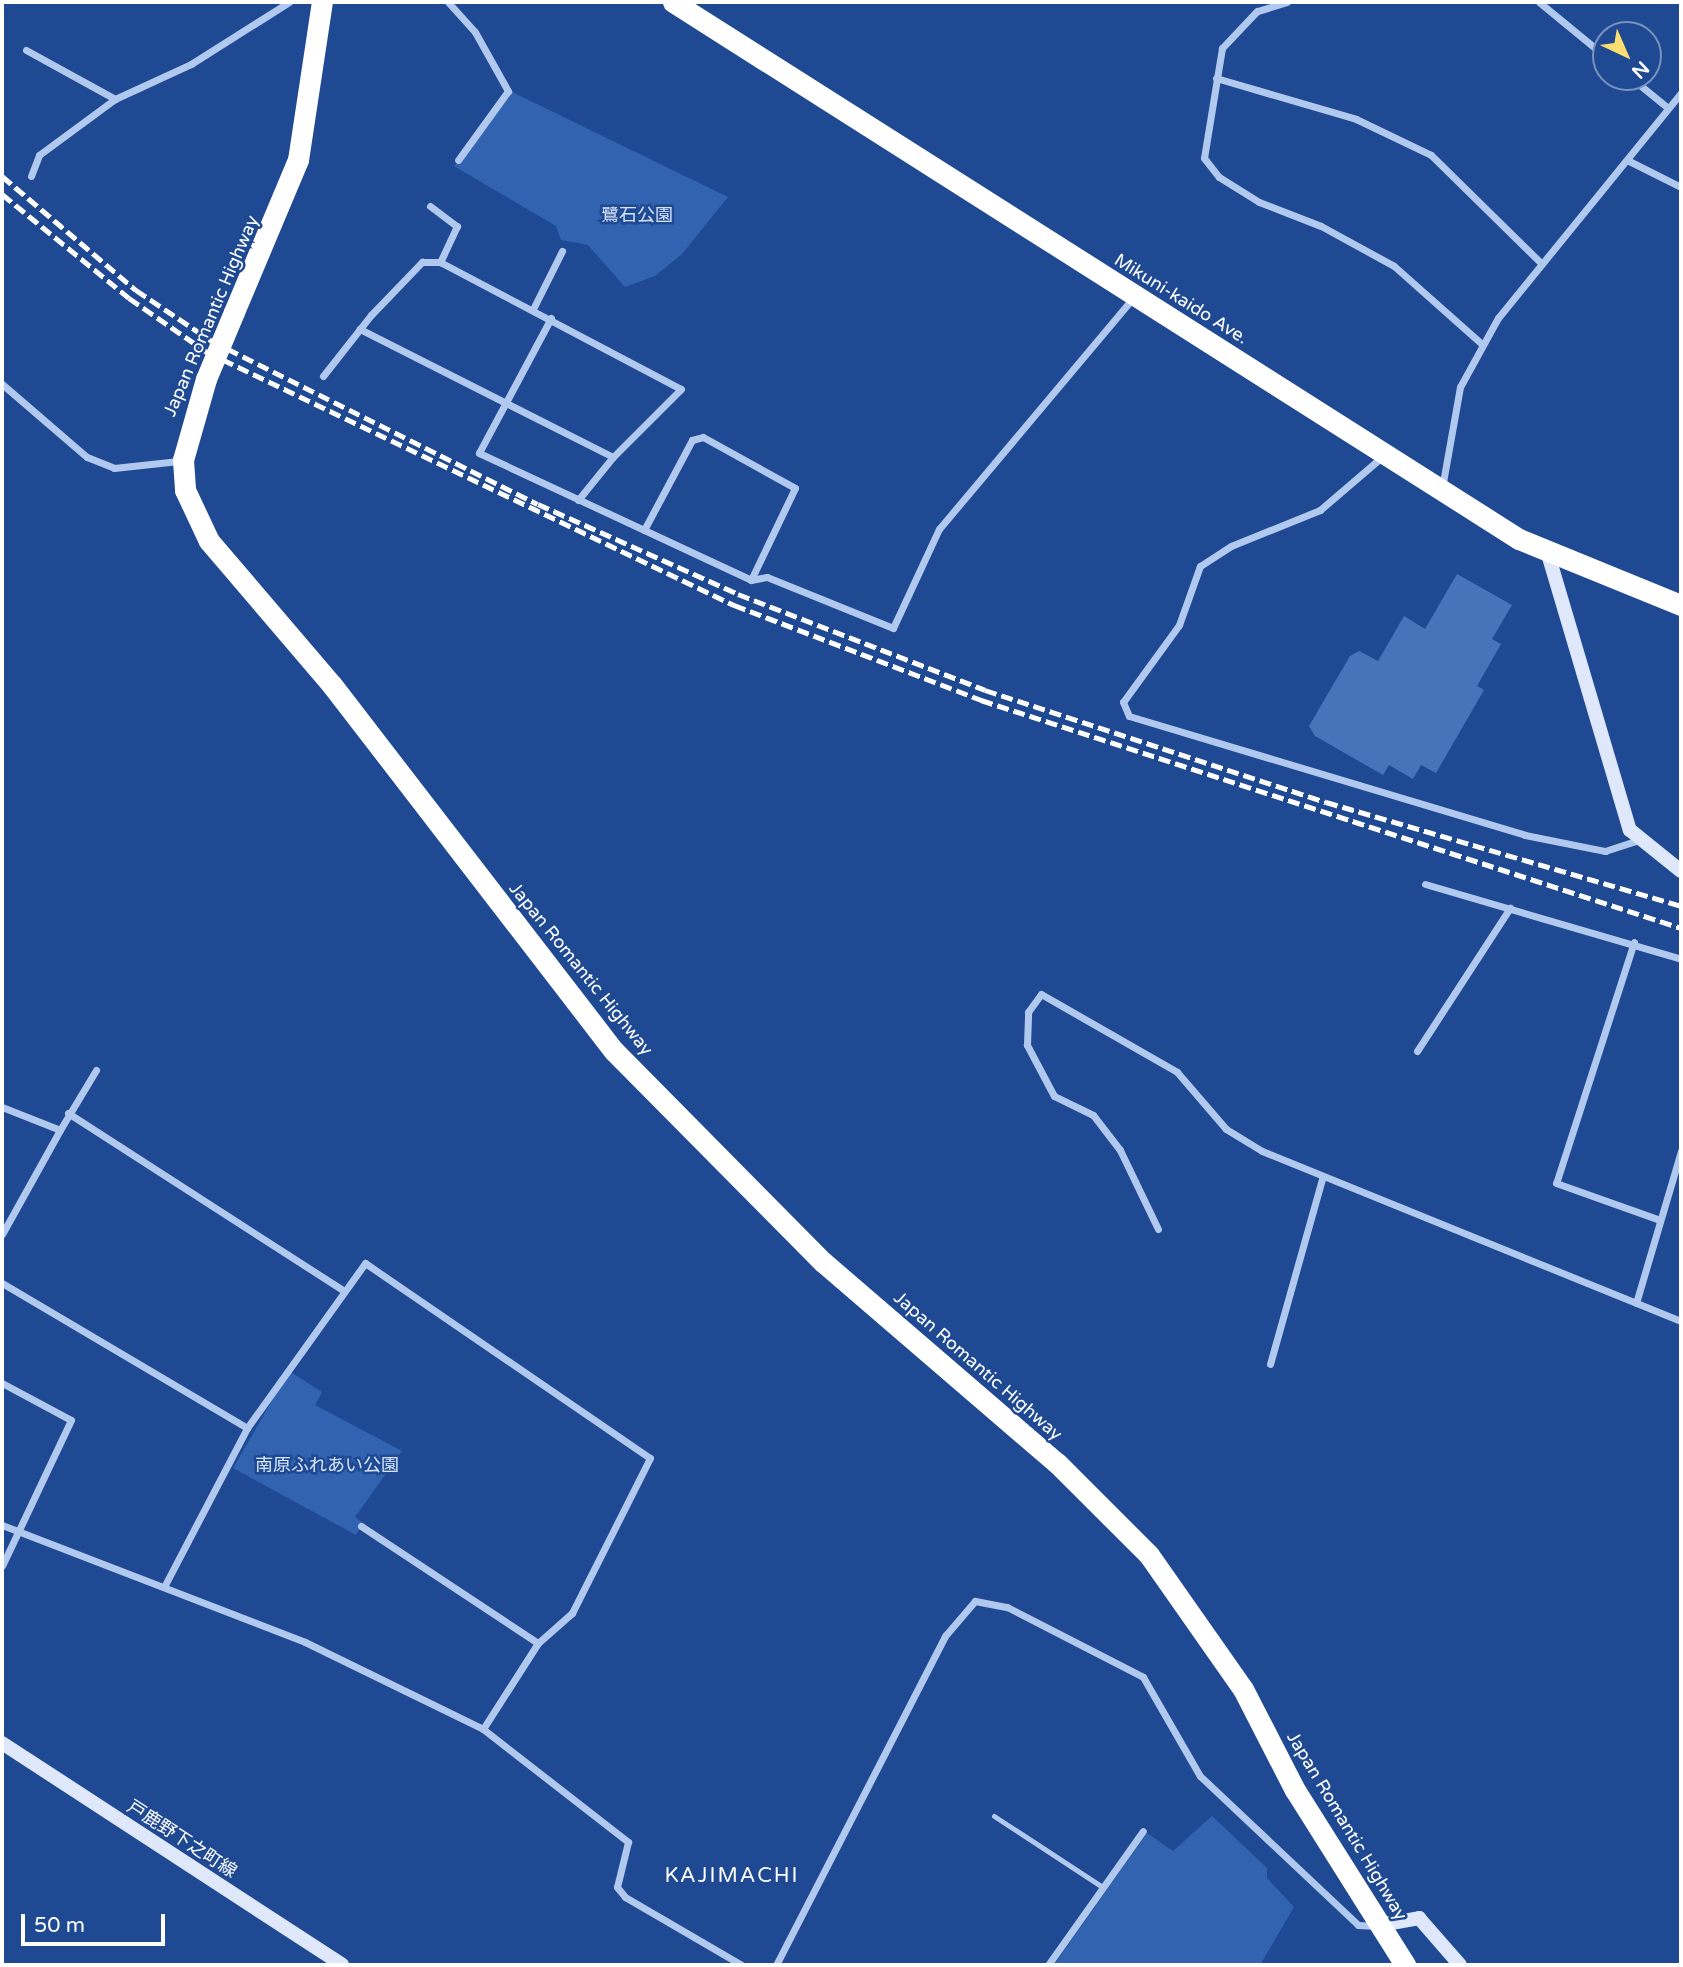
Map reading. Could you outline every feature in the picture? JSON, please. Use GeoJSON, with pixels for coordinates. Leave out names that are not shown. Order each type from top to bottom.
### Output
{"type":"FeatureCollection","features":[{"type":"Feature","properties":{"kind":"highway","name":"Japan Romantic Highway"},"geometry":{"type":"LineString","coordinates":[[322,2],[298,160],[206,379],[183,460],[185,490],[209,541],[332,685],[614,1051],[823,1262],[1057,1463],[1149,1555],[1242,1689],[1295,1790],[1405,1965]]}},
{"type":"Feature","properties":{"kind":"highway","name":"Mikuni-kaido Ave."},"geometry":{"type":"LineString","coordinates":[[673,2],[1441,491],[1548,554],[1681,605]]}},
{"type":"Feature","properties":{"kind":"street"},"geometry":{"type":"LineString","coordinates":[[31,176],[39,155],[115,99],[191,64],[289,2]]}},
{"type":"Feature","properties":{"kind":"street"},"geometry":{"type":"LineString","coordinates":[[448,2],[475,32],[508,91],[458,160]]}},
{"type":"Feature","properties":{"kind":"street"},"geometry":{"type":"LineString","coordinates":[[1287,2],[1257,11],[1222,48],[1203,144],[1204,158],[1219,177],[1394,266],[1482,344]]}},
{"type":"Feature","properties":{"kind":"street"},"geometry":{"type":"LineString","coordinates":[[1539,2],[1592,46]]}},
{"type":"Feature","properties":{"kind":"street"},"geometry":{"type":"LineString","coordinates":[[26,50],[115,99]]}},
{"type":"Feature","properties":{"kind":"street"},"geometry":{"type":"LineString","coordinates":[[1216,78],[1356,119],[1431,155],[1539,261]]}},
{"type":"Feature","properties":{"kind":"street"},"geometry":{"type":"LineString","coordinates":[[1647,91],[1668,108]]}},
{"type":"Feature","properties":{"kind":"street"},"geometry":{"type":"LineString","coordinates":[[1441,491],[1460,387],[1482,344],[1539,261],[1681,93]]}},
{"type":"Feature","properties":{"kind":"street"},"geometry":{"type":"LineString","coordinates":[[1627,160],[1681,187]]}},
{"type":"Feature","properties":{"kind":"street"},"geometry":{"type":"LineString","coordinates":[[430,206],[457,226],[440,262]]}},
{"type":"Feature","properties":{"kind":"street"},"geometry":{"type":"LineString","coordinates":[[533,309],[562,251]]}},
{"type":"Feature","properties":{"kind":"street"},"geometry":{"type":"LineString","coordinates":[[323,376],[360,329],[422,262],[440,262],[551,318],[681,389],[613,457],[578,500]]}},
{"type":"Feature","properties":{"kind":"street"},"geometry":{"type":"LineString","coordinates":[[551,318],[479,453],[751,580],[767,577],[893,628],[939,529],[1134,297]]}},
{"type":"Feature","properties":{"kind":"street"},"geometry":{"type":"LineString","coordinates":[[360,329],[507,401],[613,457]]}},
{"type":"Feature","properties":{"kind":"street"},"geometry":{"type":"LineString","coordinates":[[2,384],[87,457],[140,469],[183,460]]}},
{"type":"Feature","properties":{"kind":"street"},"geometry":{"type":"LineString","coordinates":[[644,530],[692,440],[703,437],[795,488],[751,580]]}},
{"type":"Feature","properties":{"kind":"street"},"geometry":{"type":"LineString","coordinates":[[1384,455],[1320,510],[1200,566],[1179,625],[1124,702],[1129,716],[1525,835],[1605,850],[1638,840]]}},
{"type":"Feature","properties":{"kind":"street"},"geometry":{"type":"LineString","coordinates":[[1548,554],[1598,729],[1638,840],[1681,871]]}},
{"type":"Feature","properties":{"kind":"street"},"geometry":{"type":"LineString","coordinates":[[1425,884],[1633,942],[1681,959]]}},
{"type":"Feature","properties":{"kind":"street"},"geometry":{"type":"LineString","coordinates":[[1417,1051],[1510,908]]}},
{"type":"Feature","properties":{"kind":"street"},"geometry":{"type":"LineString","coordinates":[[1633,942],[1556,1183],[1661,1220]]}},
{"type":"Feature","properties":{"kind":"street"},"geometry":{"type":"LineString","coordinates":[[1158,1229],[1120,1150],[1093,1115],[1054,1096],[1027,1045],[1028,1012],[1041,994],[1177,1072],[1226,1129],[1323,1176],[1681,1321]]}},
{"type":"Feature","properties":{"kind":"street"},"geometry":{"type":"LineString","coordinates":[[2,1234],[68,1113],[96,1070]]}},
{"type":"Feature","properties":{"kind":"street"},"geometry":{"type":"LineString","coordinates":[[2,1107],[60,1130]]}},
{"type":"Feature","properties":{"kind":"street"},"geometry":{"type":"LineString","coordinates":[[68,1113],[341,1289]]}},
{"type":"Feature","properties":{"kind":"street"},"geometry":{"type":"LineString","coordinates":[[1636,1303],[1681,1151]]}},
{"type":"Feature","properties":{"kind":"street"},"geometry":{"type":"LineString","coordinates":[[1270,1364],[1323,1176]]}},
{"type":"Feature","properties":{"kind":"street"},"geometry":{"type":"LineString","coordinates":[[165,1585],[247,1428],[341,1289],[365,1263],[650,1458],[572,1613],[538,1643],[483,1729]]}},
{"type":"Feature","properties":{"kind":"street"},"geometry":{"type":"LineString","coordinates":[[2,1283],[247,1428]]}},
{"type":"Feature","properties":{"kind":"street"},"geometry":{"type":"LineString","coordinates":[[2,1383],[71,1420],[21,1531],[2,1566]]}},
{"type":"Feature","properties":{"kind":"street"},"geometry":{"type":"LineString","coordinates":[[2,1525],[165,1585],[366,1670],[483,1729],[628,1842],[617,1887],[625,1897],[741,1965]]}},
{"type":"Feature","properties":{"kind":"street"},"geometry":{"type":"LineString","coordinates":[[362,1526],[538,1643]]}},
{"type":"Feature","properties":{"kind":"street"},"geometry":{"type":"LineString","coordinates":[[776,1965],[945,1636],[975,1601],[1007,1607],[1143,1676],[1200,1776],[1358,1925],[1380,1925],[1419,1918],[1460,1965]]}},
{"type":"Feature","properties":{"kind":"street","name":"戸鹿野下之町線"},"geometry":{"type":"LineString","coordinates":[[2,1744],[342,1965]]}},
{"type":"Feature","properties":{"kind":"street"},"geometry":{"type":"LineString","coordinates":[[1048,1965],[1101,1886],[1143,1831]]}},
{"type":"Feature","properties":{"kind":"lane"},"geometry":{"type":"LineString","coordinates":[[994,1816],[1101,1886]]}},
{"type":"Feature","properties":{"kind":"green space","name":"鷺石公園"},"geometry":{"type":"Polygon","coordinates":[[[512,92],[728,197],[682,254],[655,276],[625,287],[588,245],[561,240],[556,226],[454,166],[512,92]]]}},
{"type":"Feature","properties":{"kind":"green space","name":"南原ふれあい公園"},"geometry":{"type":"Polygon","coordinates":[[[289,1371],[322,1392],[315,1405],[402,1451],[355,1517],[363,1523],[356,1535],[233,1468],[289,1371]]]}},
{"type":"Feature","properties":{"kind":"green space"},"geometry":{"type":"Polygon","coordinates":[[[1212,1816],[1267,1868],[1267,1878],[1294,1907],[1260,1965],[1054,1965],[1147,1833],[1173,1851],[1212,1816]]]}},
{"type":"Feature","properties":{"kind":"building"},"geometry":{"type":"Polygon","coordinates":[[[1457,574],[1512,605],[1492,639],[1501,644],[1477,686],[1484,690],[1436,773],[1421,765],[1413,779],[1389,765],[1383,775],[1315,736],[1309,726],[1350,656],[1359,651],[1378,661],[1404,616],[1425,629],[1457,574]]]}},
{"type":"Feature","properties":{"kind":"railway"},"geometry":{"type":"LineString","coordinates":[[2,176],[136,290],[212,341],[538,504],[738,594],[985,690],[1326,802],[1681,906]]}},
{"type":"Feature","properties":{"kind":"railway"},"geometry":{"type":"LineString","coordinates":[[2,194],[129,298],[207,352],[734,605],[981,700],[1681,928]]}},
{"type":"Feature","properties":{"kind":"district","name":"KAJIMACHI"},"geometry":{"type":"Point","coordinates":[732,1876]}}]}
